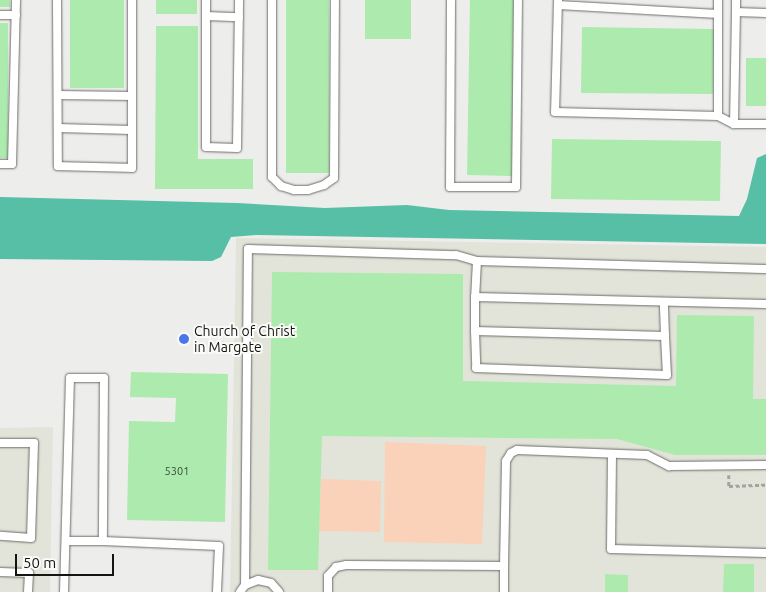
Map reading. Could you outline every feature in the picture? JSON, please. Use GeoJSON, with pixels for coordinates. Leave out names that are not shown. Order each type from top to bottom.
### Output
{"type":"FeatureCollection","features":[{"type":"Feature","properties":{"kind":"lane"},"geometry":{"type":"LineString","coordinates":[[0,164],[12,164],[16,0]]}},
{"type":"Feature","properties":{"kind":"lane"},"geometry":{"type":"LineString","coordinates":[[58,0],[58,166],[132,168],[132,0]]}},
{"type":"Feature","properties":{"kind":"lane"},"geometry":{"type":"LineString","coordinates":[[206,0],[206,147],[237,148],[239,0]]}},
{"type":"Feature","properties":{"kind":"lane"},"geometry":{"type":"LineString","coordinates":[[272,0],[272,177],[281,186],[294,190],[308,190],[324,186],[334,178],[335,0]]}},
{"type":"Feature","properties":{"kind":"lane"},"geometry":{"type":"LineString","coordinates":[[451,0],[450,187],[516,188],[518,0]]}},
{"type":"Feature","properties":{"kind":"lane"},"geometry":{"type":"LineString","coordinates":[[718,0],[718,116]]}},
{"type":"Feature","properties":{"kind":"lane"},"geometry":{"type":"LineString","coordinates":[[734,124],[736,0]]}},
{"type":"Feature","properties":{"kind":"lane"},"geometry":{"type":"LineString","coordinates":[[718,14],[558,3],[555,112],[718,116],[734,124],[766,124]]}},
{"type":"Feature","properties":{"kind":"lane"},"geometry":{"type":"LineString","coordinates":[[736,12],[766,13]]}},
{"type":"Feature","properties":{"kind":"lane"},"geometry":{"type":"LineString","coordinates":[[0,15],[16,15]]}},
{"type":"Feature","properties":{"kind":"lane"},"geometry":{"type":"LineString","coordinates":[[206,16],[239,17]]}},
{"type":"Feature","properties":{"kind":"lane"},"geometry":{"type":"LineString","coordinates":[[58,95],[132,96]]}},
{"type":"Feature","properties":{"kind":"lane"},"geometry":{"type":"LineString","coordinates":[[58,128],[131,130]]}},
{"type":"Feature","properties":{"kind":"lane"},"geometry":{"type":"LineString","coordinates":[[245,585],[248,249],[456,255],[478,261],[766,269]]}},
{"type":"Feature","properties":{"kind":"lane"},"geometry":{"type":"LineString","coordinates":[[478,261],[475,297],[476,368],[667,375],[664,302]]}},
{"type":"Feature","properties":{"kind":"lane"},"geometry":{"type":"LineString","coordinates":[[475,297],[766,304]]}},
{"type":"Feature","properties":{"kind":"lane"},"geometry":{"type":"LineString","coordinates":[[475,332],[665,336]]}},
{"type":"Feature","properties":{"kind":"lane"},"geometry":{"type":"LineString","coordinates":[[64,592],[70,378],[104,378],[103,541]]}},
{"type":"Feature","properties":{"kind":"lane"},"geometry":{"type":"LineString","coordinates":[[0,443],[34,443],[31,538],[0,536]]}},
{"type":"Feature","properties":{"kind":"lane"},"geometry":{"type":"LineString","coordinates":[[504,592],[506,461],[511,453],[517,450],[647,455],[669,466],[766,465]]}},
{"type":"Feature","properties":{"kind":"lane"},"geometry":{"type":"LineString","coordinates":[[612,454],[611,549],[766,553]]}},
{"type":"Feature","properties":{"kind":"lane"},"geometry":{"type":"LineString","coordinates":[[66,541],[219,546],[217,592]]}},
{"type":"Feature","properties":{"kind":"lane"},"geometry":{"type":"LineString","coordinates":[[328,592],[328,576],[336,567],[346,565],[504,566]]}},
{"type":"Feature","properties":{"kind":"lane"},"geometry":{"type":"LineString","coordinates":[[0,572],[29,573],[28,592]]}},
{"type":"Feature","properties":{"kind":"lane"},"geometry":{"type":"LineString","coordinates":[[240,592],[245,585],[258,580],[271,583],[279,592]]}},
{"type":"Feature","properties":{"kind":"path"},"geometry":{"type":"LineString","coordinates":[[729,474],[729,486],[764,485]]}},
{"type":"Feature","properties":{"kind":"shaded area"},"geometry":{"type":"Polygon","coordinates":[[[766,154],[766,244],[257,235],[231,237],[221,257],[212,261],[0,259],[0,197],[237,203],[325,208],[407,205],[449,210],[739,216],[747,199],[757,158],[766,154]]]}},
{"type":"Feature","properties":{"kind":"shaded area"},"geometry":{"type":"Polygon","coordinates":[[[236,238],[766,247],[766,592],[230,592],[236,238]]]}},
{"type":"Feature","properties":{"kind":"shaded area"},"geometry":{"type":"Polygon","coordinates":[[[53,427],[50,592],[0,592],[0,428],[53,427]]]}},
{"type":"Feature","properties":{"kind":"shaded area"},"geometry":{"type":"Polygon","coordinates":[[[385,442],[486,446],[482,544],[384,542],[385,442]]]}},
{"type":"Feature","properties":{"kind":"shaded area"},"geometry":{"type":"Polygon","coordinates":[[[321,479],[381,481],[380,532],[319,531],[321,479]]]}},
{"type":"Feature","properties":{"kind":"building"},"geometry":{"type":"Polygon","coordinates":[[[0,0],[10,0],[10,7],[0,7],[0,0]]]}},
{"type":"Feature","properties":{"kind":"building"},"geometry":{"type":"Polygon","coordinates":[[[70,0],[124,0],[124,88],[70,88],[70,0]]]}},
{"type":"Feature","properties":{"kind":"building"},"geometry":{"type":"Polygon","coordinates":[[[156,0],[197,0],[197,14],[156,14],[156,0]]]}},
{"type":"Feature","properties":{"kind":"building"},"geometry":{"type":"Polygon","coordinates":[[[286,0],[329,0],[329,173],[286,173],[286,0]]]}},
{"type":"Feature","properties":{"kind":"building"},"geometry":{"type":"Polygon","coordinates":[[[365,0],[411,0],[411,39],[365,39],[365,0]]]}},
{"type":"Feature","properties":{"kind":"building"},"geometry":{"type":"Polygon","coordinates":[[[470,0],[515,0],[513,176],[467,175],[470,0]]]}},
{"type":"Feature","properties":{"kind":"building"},"geometry":{"type":"Polygon","coordinates":[[[0,23],[8,23],[8,158],[0,158],[0,23]]]}},
{"type":"Feature","properties":{"kind":"building"},"geometry":{"type":"Polygon","coordinates":[[[156,26],[198,26],[198,159],[253,159],[253,189],[155,189],[156,26]]]}},
{"type":"Feature","properties":{"kind":"building"},"geometry":{"type":"Polygon","coordinates":[[[582,27],[714,29],[713,94],[581,93],[582,27]]]}},
{"type":"Feature","properties":{"kind":"building"},"geometry":{"type":"Polygon","coordinates":[[[746,58],[766,58],[766,106],[746,106],[746,58]]]}},
{"type":"Feature","properties":{"kind":"building"},"geometry":{"type":"Polygon","coordinates":[[[552,139],[721,141],[720,201],[551,199],[552,139]]]}},
{"type":"Feature","properties":{"kind":"building"},"geometry":{"type":"Polygon","coordinates":[[[272,272],[463,274],[463,381],[676,386],[677,315],[754,316],[753,399],[766,399],[766,455],[675,455],[617,439],[322,436],[318,570],[268,570],[272,272]]]}},
{"type":"Feature","properties":{"kind":"building"},"geometry":{"type":"Polygon","coordinates":[[[131,372],[228,374],[225,522],[127,520],[129,421],[175,422],[176,398],[130,397],[131,372]]]}},
{"type":"Feature","properties":{"kind":"building"},"geometry":{"type":"Polygon","coordinates":[[[724,564],[754,564],[754,592],[723,592],[724,564]]]}},
{"type":"Feature","properties":{"kind":"building"},"geometry":{"type":"Polygon","coordinates":[[[605,574],[628,575],[628,592],[605,592],[605,574]]]}},
{"type":"Feature","properties":{"kind":"place","name":"Church of Christ in Margate"},"geometry":{"type":"Point","coordinates":[184,339]}}]}
